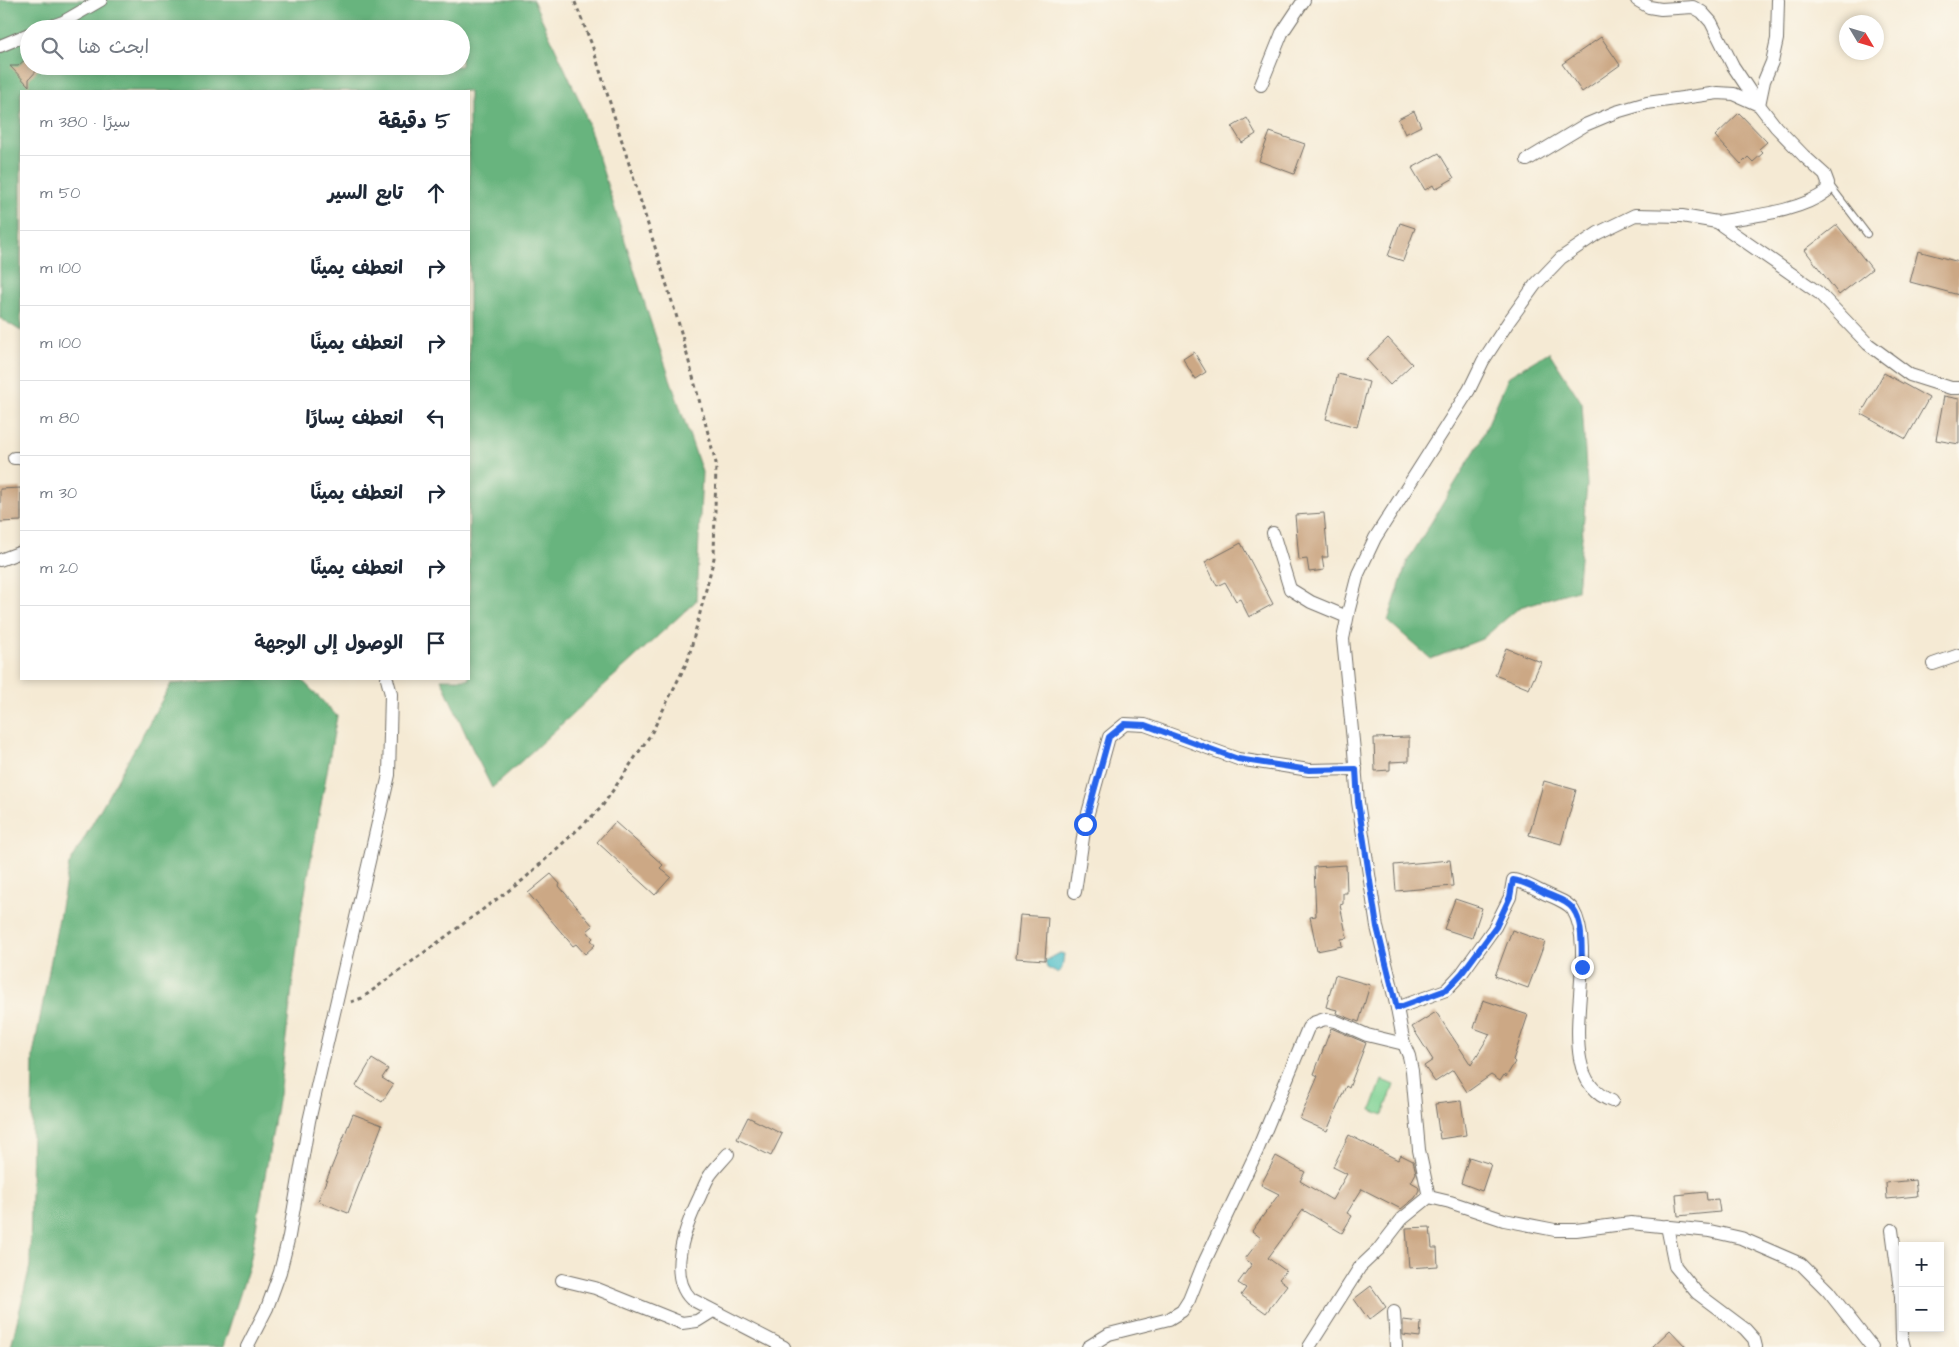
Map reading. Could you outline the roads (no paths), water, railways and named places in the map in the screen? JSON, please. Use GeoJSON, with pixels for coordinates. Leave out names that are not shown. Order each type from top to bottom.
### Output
{"type":"FeatureCollection","features":[{"type":"Feature","properties":{"kind":"street"},"geometry":{"type":"LineString","coordinates":[[66,20],[101,0]]}},
{"type":"Feature","properties":{"kind":"street"},"geometry":{"type":"LineString","coordinates":[[1261,85],[1282,33],[1304,0]]}},
{"type":"Feature","properties":{"kind":"street"},"geometry":{"type":"LineString","coordinates":[[1429,1197],[1418,1150],[1412,1071],[1377,927],[1358,802],[1343,640],[1358,574],[1375,538],[1469,390],[1483,361],[1535,285],[1561,258],[1598,233],[1635,214],[1682,216],[1717,222],[1789,208],[1817,199],[1827,191],[1826,175],[1787,138],[1759,105],[1733,66],[1711,22],[1702,12],[1693,7],[1661,9],[1649,7],[1637,0]]}},
{"type":"Feature","properties":{"kind":"street"},"geometry":{"type":"LineString","coordinates":[[1759,105],[1777,39],[1778,0]]}},
{"type":"Feature","properties":{"kind":"street"},"geometry":{"type":"LineString","coordinates":[[0,46],[20,38]]}},
{"type":"Feature","properties":{"kind":"street"},"geometry":{"type":"LineString","coordinates":[[1527,160],[1585,125],[1647,102],[1718,93],[1734,94],[1759,105]]}},
{"type":"Feature","properties":{"kind":"street"},"geometry":{"type":"LineString","coordinates":[[1717,222],[1819,293],[1868,344],[1910,375],[1951,388],[1959,388]]}},
{"type":"Feature","properties":{"kind":"street"},"geometry":{"type":"LineString","coordinates":[[1273,533],[1290,589],[1311,602],[1347,617]]}},
{"type":"Feature","properties":{"kind":"street"},"geometry":{"type":"LineString","coordinates":[[0,560],[20,552]]}},
{"type":"Feature","properties":{"kind":"street"},"geometry":{"type":"LineString","coordinates":[[1933,664],[1959,655]]}},
{"type":"Feature","properties":{"kind":"street"},"geometry":{"type":"LineString","coordinates":[[247,1347],[267,1308],[280,1272],[289,1236],[309,1121],[389,775],[391,694],[387,680]]}},
{"type":"Feature","properties":{"kind":"street"},"geometry":{"type":"LineString","coordinates":[[1075,892],[1085,824],[1109,737],[1125,724],[1145,725],[1238,759],[1309,770],[1356,769]]}},
{"type":"Feature","properties":{"kind":"street"},"geometry":{"type":"LineString","coordinates":[[1397,1008],[1446,990],[1462,973],[1496,927],[1510,897],[1513,880],[1521,881],[1567,905],[1572,909],[1578,922],[1581,937],[1582,967],[1578,1039],[1579,1055],[1588,1082],[1602,1098],[1612,1101]]}},
{"type":"Feature","properties":{"kind":"street"},"geometry":{"type":"LineString","coordinates":[[1088,1347],[1109,1334],[1169,1319],[1182,1311],[1192,1294],[1202,1265],[1257,1151],[1308,1028],[1313,1023],[1325,1018],[1367,1035],[1404,1044]]}},
{"type":"Feature","properties":{"kind":"street"},"geometry":{"type":"LineString","coordinates":[[728,1154],[709,1176],[688,1222],[680,1260],[682,1288],[691,1299],[784,1347]]}},
{"type":"Feature","properties":{"kind":"street"},"geometry":{"type":"LineString","coordinates":[[1429,1197],[1504,1220],[1555,1230],[1576,1230],[1631,1223],[1727,1234],[1741,1238],[1801,1264],[1828,1291],[1872,1347]]}},
{"type":"Feature","properties":{"kind":"street"},"geometry":{"type":"LineString","coordinates":[[1309,1347],[1360,1267],[1378,1250],[1402,1220],[1429,1197]]}},
{"type":"Feature","properties":{"kind":"street"},"geometry":{"type":"LineString","coordinates":[[1667,1226],[1675,1266],[1697,1293],[1745,1329],[1754,1339],[1756,1347]]}},
{"type":"Feature","properties":{"kind":"street"},"geometry":{"type":"LineString","coordinates":[[1892,1230],[1901,1297],[1902,1339],[1904,1347]]}},
{"type":"Feature","properties":{"kind":"street"},"geometry":{"type":"LineString","coordinates":[[562,1280],[595,1288],[682,1324],[697,1321],[713,1310]]}},
{"type":"Feature","properties":{"kind":"street"},"geometry":{"type":"LineString","coordinates":[[1394,1312],[1396,1347]]}},
{"type":"Feature","properties":{"kind":"lane"},"geometry":{"type":"LineString","coordinates":[[1828,183],[1866,234]]}},
{"type":"Feature","properties":{"kind":"water"},"geometry":{"type":"Polygon","coordinates":[[[1060,953],[1064,954],[1062,968],[1058,973],[1047,968],[1045,961],[1060,953]]]}}]}
